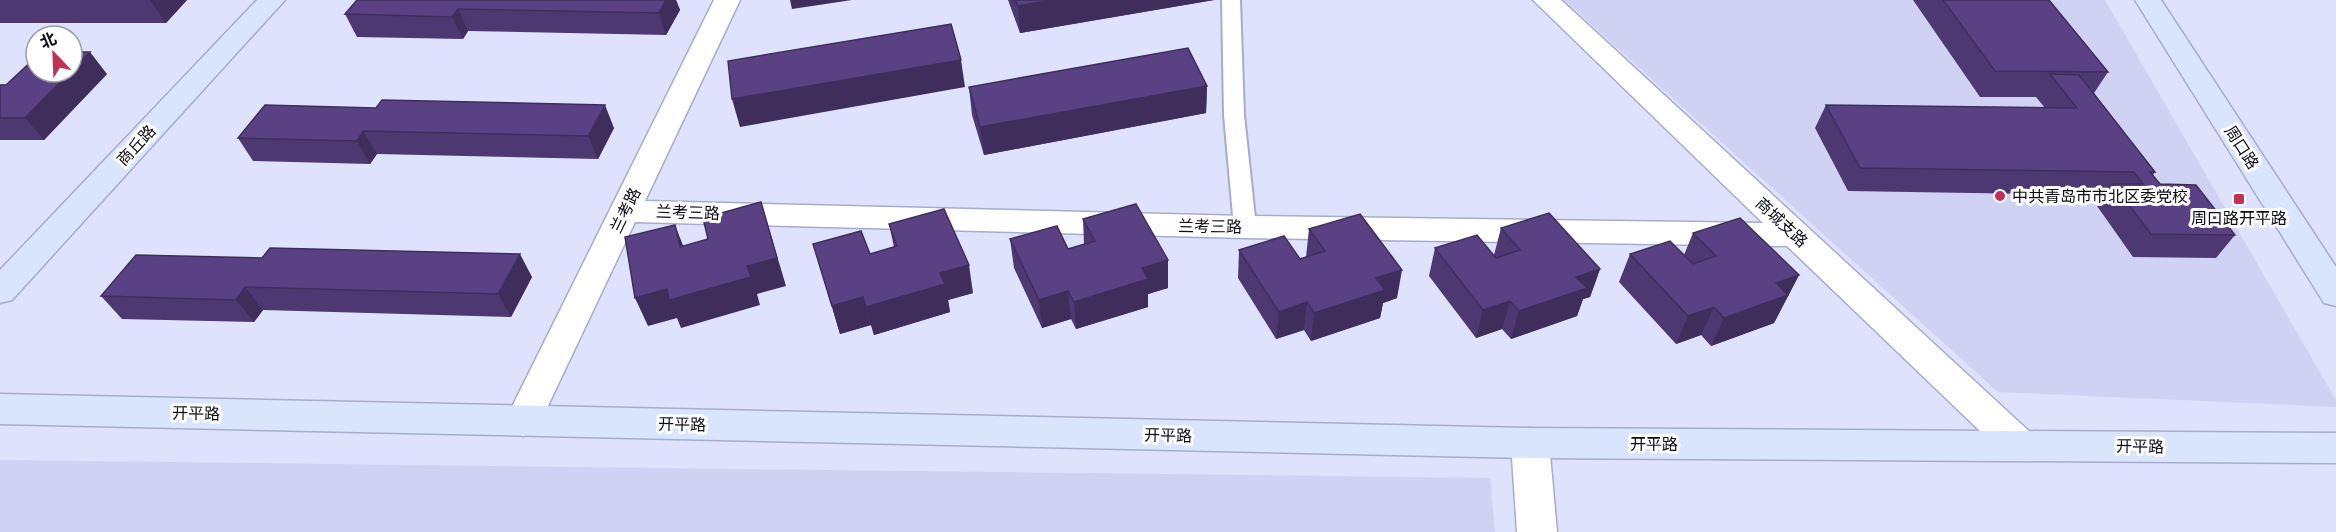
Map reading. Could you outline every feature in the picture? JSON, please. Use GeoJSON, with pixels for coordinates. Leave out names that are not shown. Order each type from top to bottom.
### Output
{"type":"FeatureCollection","features":[{"type":"Feature","properties":{"kind":"street","name":"商丘路"},"geometry":{"type":"LineString","coordinates":[[0,291],[272,0]]}},
{"type":"Feature","properties":{"kind":"street","name":"兰考路"},"geometry":{"type":"LineString","coordinates":[[523,421],[727,0]]}},
{"type":"Feature","properties":{"kind":"street","name":"商城支路"},"geometry":{"type":"LineString","coordinates":[[1546,0],[2019,445]]}},
{"type":"Feature","properties":{"kind":"street","name":"周口路"},"geometry":{"type":"LineString","coordinates":[[2148,0],[2336,294]]}},
{"type":"Feature","properties":{"kind":"street","name":"兰考三路"},"geometry":{"type":"LineString","coordinates":[[624,211],[1245,227],[1796,235]]}},
{"type":"Feature","properties":{"kind":"street","name":"开平路"},"geometry":{"type":"LineString","coordinates":[[0,409],[1530,443],[2336,448]]}},
{"type":"Feature","properties":{"kind":"street"},"geometry":{"type":"LineString","coordinates":[[1530,443],[1537,532]]}},
{"type":"Feature","properties":{"kind":"lane"},"geometry":{"type":"LineString","coordinates":[[1230,0],[1234,115],[1245,227]]}},
{"type":"Feature","properties":{"kind":"shaded area","name":"中共青岛市市北区委党校"},"geometry":{"type":"Polygon","coordinates":[[[1564,0],[2105,0],[2336,400],[2336,407],[1998,392],[1564,0]]]}},
{"type":"Feature","properties":{"kind":"shaded area"},"geometry":{"type":"Polygon","coordinates":[[[0,460],[1490,478],[1495,532],[0,532],[0,460]]]}},
{"type":"Feature","properties":{"kind":"building"},"geometry":{"type":"Polygon","coordinates":[[[357,0],[666,0],[659,13],[458,9],[452,17],[345,14],[357,0]]]}},
{"type":"Feature","properties":{"kind":"building"},"geometry":{"type":"Polygon","coordinates":[[[1015,0],[1052,0],[1018,6],[1015,0]]]}},
{"type":"Feature","properties":{"kind":"building"},"geometry":{"type":"Polygon","coordinates":[[[1943,0],[2049,0],[2108,72],[1995,71],[1943,0]]]}},
{"type":"Feature","properties":{"kind":"building"},"geometry":{"type":"Polygon","coordinates":[[[951,24],[961,60],[732,99],[728,61],[951,24]]]}},
{"type":"Feature","properties":{"kind":"building"},"geometry":{"type":"Polygon","coordinates":[[[1188,48],[1207,86],[980,127],[969,87],[1188,48]]]}},
{"type":"Feature","properties":{"kind":"building"},"geometry":{"type":"Polygon","coordinates":[[[24,68],[24,84],[58,84],[25,118],[0,118],[0,85],[6,85],[24,68]]]}},
{"type":"Feature","properties":{"kind":"building"},"geometry":{"type":"Polygon","coordinates":[[[2050,74],[2079,75],[2155,172],[2150,172],[2160,184],[2196,185],[2235,235],[2151,234],[2113,184],[2143,184],[2134,172],[1860,168],[1826,105],[2077,108],[2050,74]]]}},
{"type":"Feature","properties":{"kind":"building"},"geometry":{"type":"Polygon","coordinates":[[[382,100],[605,105],[588,136],[363,131],[357,141],[238,138],[265,105],[376,108],[382,100]]]}},
{"type":"Feature","properties":{"kind":"building"},"geometry":{"type":"Polygon","coordinates":[[[761,202],[777,258],[747,266],[751,277],[669,300],[667,289],[635,298],[625,237],[675,225],[680,247],[708,239],[703,218],[761,202]]]}},
{"type":"Feature","properties":{"kind":"building"},"geometry":{"type":"Polygon","coordinates":[[[1136,204],[1168,260],[1142,268],[1148,279],[1074,302],[1068,291],[1039,300],[1010,239],[1057,226],[1068,249],[1095,241],[1083,219],[1136,204]]]}},
{"type":"Feature","properties":{"kind":"building"},"geometry":{"type":"Polygon","coordinates":[[[944,209],[969,265],[940,273],[945,284],[866,307],[863,297],[832,306],[813,244],[861,231],[870,254],[897,246],[889,224],[944,209]]]}},
{"type":"Feature","properties":{"kind":"building"},"geometry":{"type":"Polygon","coordinates":[[[1549,213],[1600,269],[1576,277],[1587,288],[1519,311],[1510,301],[1483,310],[1435,248],[1477,235],[1496,258],[1520,250],[1501,228],[1549,213]]]}},
{"type":"Feature","properties":{"kind":"building"},"geometry":{"type":"Polygon","coordinates":[[[1360,214],[1402,270],[1376,278],[1385,290],[1314,313],[1307,302],[1279,312],[1239,250],[1284,236],[1300,259],[1325,251],[1309,229],[1360,214]]]}},
{"type":"Feature","properties":{"kind":"building"},"geometry":{"type":"Polygon","coordinates":[[[1740,218],[1799,275],[1776,283],[1788,295],[1724,318],[1714,307],[1688,316],[1630,254],[1670,241],[1693,264],[1716,256],[1693,233],[1740,218]]]}},
{"type":"Feature","properties":{"kind":"building"},"geometry":{"type":"Polygon","coordinates":[[[270,248],[520,254],[498,294],[245,287],[236,300],[101,296],[136,255],[262,258],[270,248]]]}},
{"type":"Feature","properties":{"kind":"place","name":"中共青岛市市北区委党校"},"geometry":{"type":"Point","coordinates":[2000,196]}},
{"type":"Feature","properties":{"kind":"place","name":"周口路开平路"},"geometry":{"type":"Point","coordinates":[2239,199]}}]}
